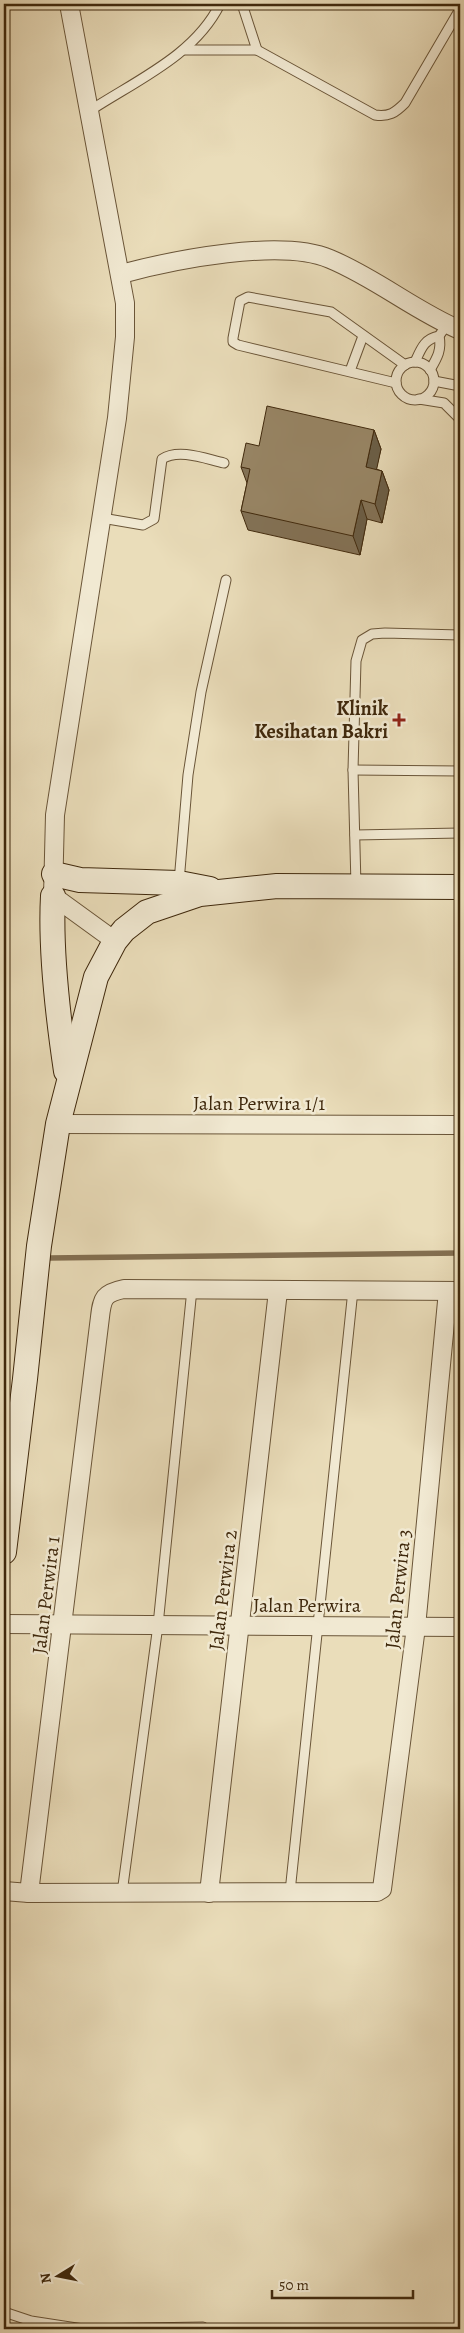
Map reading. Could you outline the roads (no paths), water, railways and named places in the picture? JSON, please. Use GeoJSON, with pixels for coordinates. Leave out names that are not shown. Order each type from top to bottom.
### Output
{"type":"FeatureCollection","features":[{"type":"Feature","properties":{"kind":"street"},"geometry":{"type":"LineString","coordinates":[[68,1082],[59,1022],[52,911],[55,815],[117,418],[123,354],[125,303],[91,110],[69,4]]}},
{"type":"Feature","properties":{"kind":"street"},"geometry":{"type":"LineString","coordinates":[[121,274],[155,265],[252,251],[283,249],[306,252],[329,258],[368,276],[449,329]]}},
{"type":"Feature","properties":{"kind":"street"},"geometry":{"type":"LineString","coordinates":[[53,885],[80,880],[179,882],[221,892]]}},
{"type":"Feature","properties":{"kind":"street"},"geometry":{"type":"LineString","coordinates":[[53,885],[115,941]]}},
{"type":"Feature","properties":{"kind":"street"},"geometry":{"type":"LineString","coordinates":[[4,1552],[39,1246],[58,1124],[96,977],[115,941],[124,930],[147,912],[200,894],[277,886],[460,887]]}},
{"type":"Feature","properties":{"kind":"street","name":"Jalan Perwira 1/1"},"geometry":{"type":"LineString","coordinates":[[58,1124],[460,1124]]}},
{"type":"Feature","properties":{"kind":"street","name":"Jalan Perwira 1"},"geometry":{"type":"LineString","coordinates":[[29,1894],[64,1624],[102,1302],[112,1291],[124,1289],[192,1289]]}},
{"type":"Feature","properties":{"kind":"street"},"geometry":{"type":"LineString","coordinates":[[192,1289],[454,1291]]}},
{"type":"Feature","properties":{"kind":"street","name":"Jalan Perwira 2"},"geometry":{"type":"LineString","coordinates":[[209,1893],[278,1291]]}},
{"type":"Feature","properties":{"kind":"street","name":"Jalan Perwira 3"},"geometry":{"type":"LineString","coordinates":[[290,1892],[377,1892],[384,1887],[454,1291]]}},
{"type":"Feature","properties":{"kind":"street","name":"Jalan Perwira"},"geometry":{"type":"LineString","coordinates":[[4,1624],[460,1627]]}},
{"type":"Feature","properties":{"kind":"street"},"geometry":{"type":"LineString","coordinates":[[4,1891],[29,1894],[290,1892]]}},
{"type":"Feature","properties":{"kind":"lane"},"geometry":{"type":"LineString","coordinates":[[91,110],[185,50],[207,26],[220,4]]}},
{"type":"Feature","properties":{"kind":"lane"},"geometry":{"type":"LineString","coordinates":[[242,4],[258,50]]}},
{"type":"Feature","properties":{"kind":"lane"},"geometry":{"type":"LineString","coordinates":[[185,50],[258,50],[375,115],[386,117],[396,112],[405,103],[460,9]]}},
{"type":"Feature","properties":{"kind":"lane"},"geometry":{"type":"LineString","coordinates":[[396,383],[238,346],[233,338],[240,301],[248,297],[324,310],[337,316],[405,365]]}},
{"type":"Feature","properties":{"kind":"lane"},"geometry":{"type":"LineString","coordinates":[[415,362],[423,344],[430,338],[449,329]]}},
{"type":"Feature","properties":{"kind":"lane"},"geometry":{"type":"LineString","coordinates":[[430,370],[449,329]]}},
{"type":"Feature","properties":{"kind":"lane"},"geometry":{"type":"LineString","coordinates":[[350,371],[363,336]]}},
{"type":"Feature","properties":{"kind":"lane"},"geometry":{"type":"LineString","coordinates":[[419,399],[427,395],[434,381],[430,370],[423,364],[415,362],[405,365],[400,370],[396,383],[399,390],[404,396],[411,399],[444,403],[460,419]]}},
{"type":"Feature","properties":{"kind":"lane"},"geometry":{"type":"LineString","coordinates":[[434,381],[460,386]]}},
{"type":"Feature","properties":{"kind":"lane"},"geometry":{"type":"LineString","coordinates":[[102,518],[143,525],[154,519],[162,459],[168,455],[178,454],[224,463]]}},
{"type":"Feature","properties":{"kind":"lane"},"geometry":{"type":"LineString","coordinates":[[179,882],[191,756],[201,692],[226,580]]}},
{"type":"Feature","properties":{"kind":"lane"},"geometry":{"type":"LineString","coordinates":[[356,887],[353,770],[356,661],[362,640],[372,634],[385,633],[460,635]]}},
{"type":"Feature","properties":{"kind":"lane"},"geometry":{"type":"LineString","coordinates":[[353,770],[460,771]]}},
{"type":"Feature","properties":{"kind":"lane"},"geometry":{"type":"LineString","coordinates":[[355,835],[460,833]]}},
{"type":"Feature","properties":{"kind":"lane"},"geometry":{"type":"LineString","coordinates":[[122,1893],[158,1625],[192,1289]]}},
{"type":"Feature","properties":{"kind":"lane"},"geometry":{"type":"LineString","coordinates":[[290,1892],[353,1290]]}},
{"type":"Feature","properties":{"kind":"lane"},"geometry":{"type":"LineString","coordinates":[[4,2312],[31,2321],[83,2329],[203,2327]]}},
{"type":"Feature","properties":{"kind":"waterway"},"geometry":{"type":"LineString","coordinates":[[49,1258],[460,1253]]}},
{"type":"Feature","properties":{"kind":"place","name":"Klinik Kesihatan Bakri"},"geometry":{"type":"Point","coordinates":[399,720]}}]}
